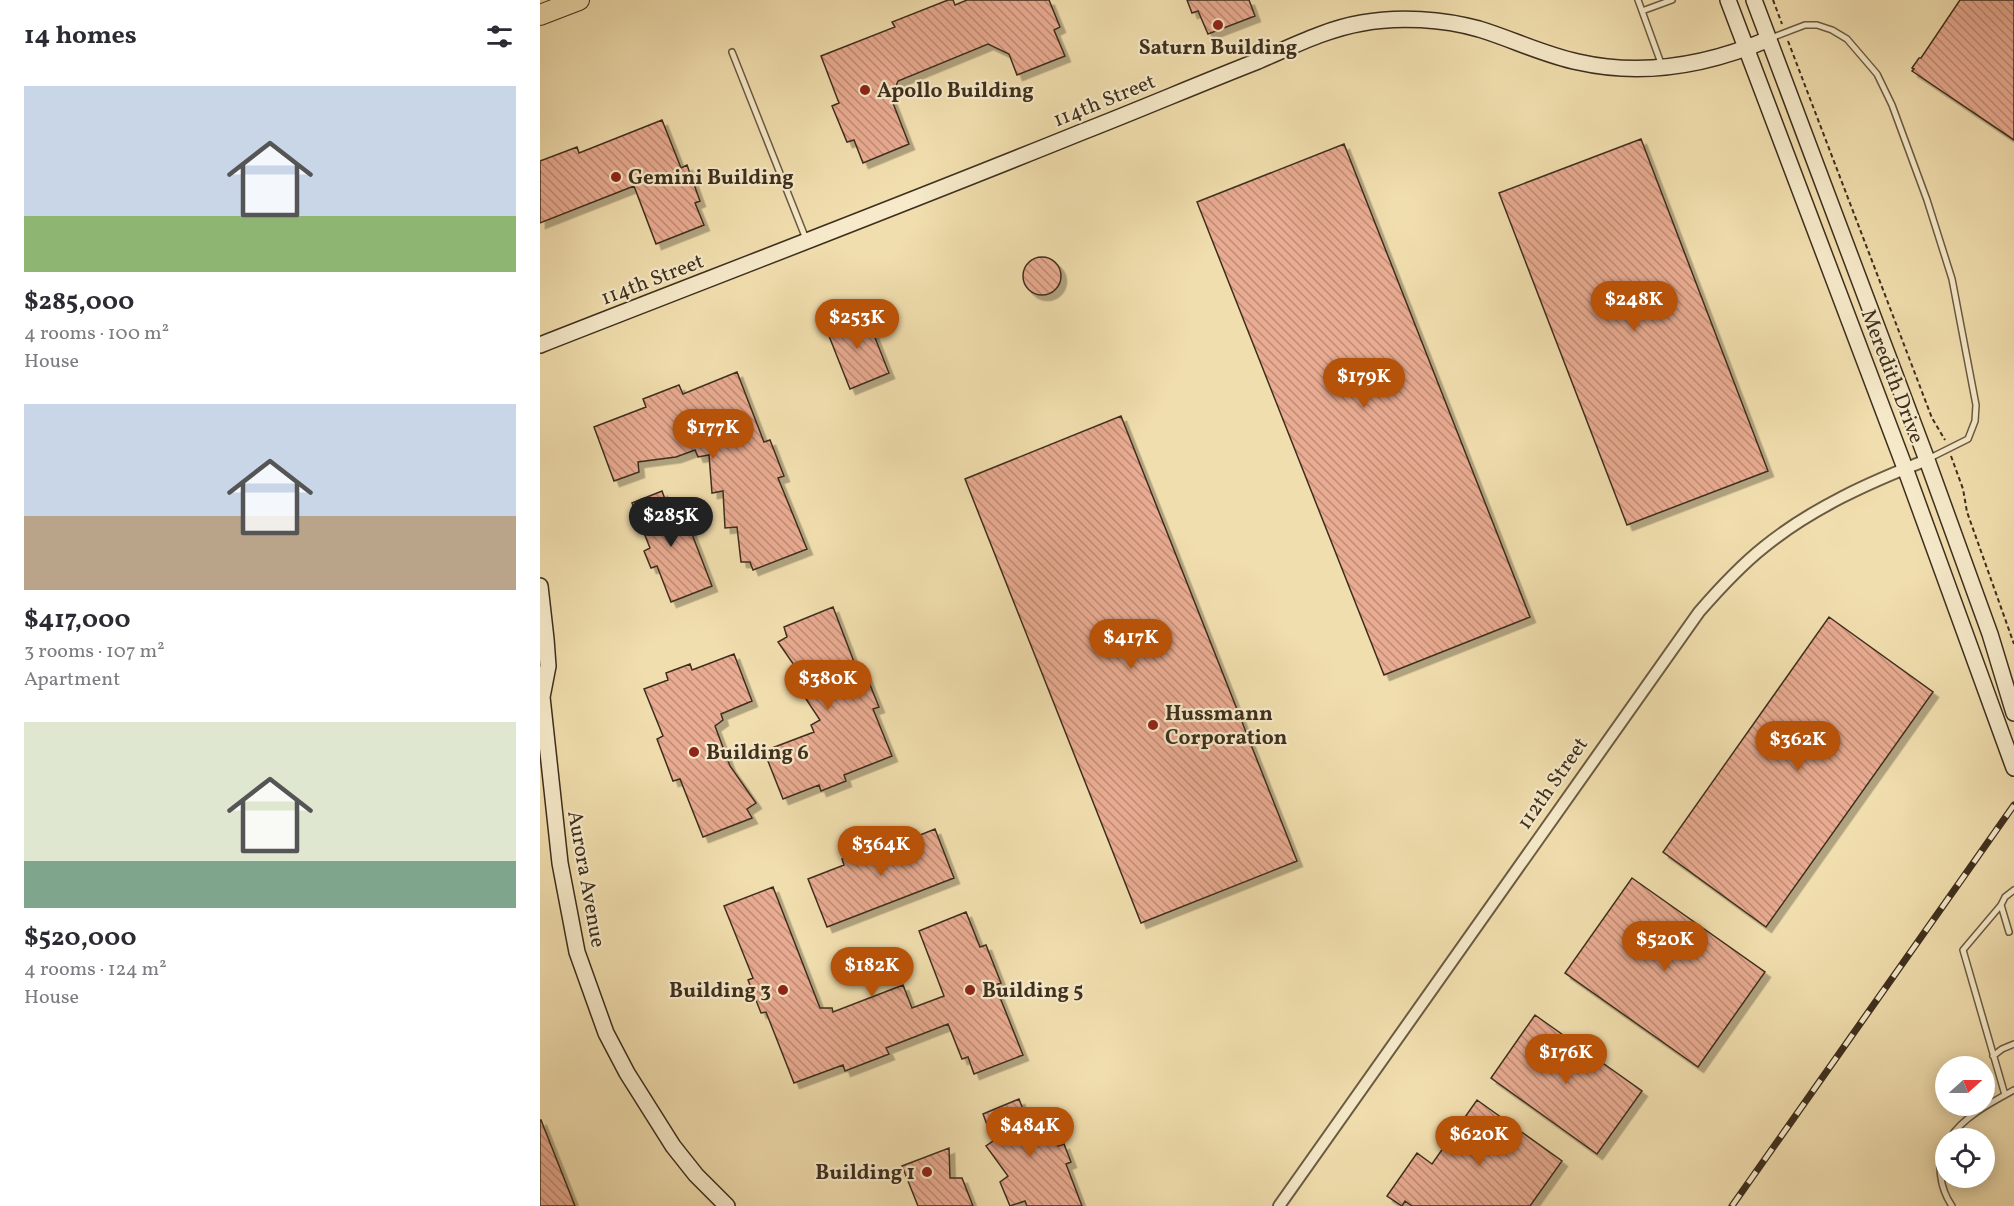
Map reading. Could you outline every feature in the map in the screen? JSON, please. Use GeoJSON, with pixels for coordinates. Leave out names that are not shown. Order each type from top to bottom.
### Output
{"type":"FeatureCollection","features":[{"type":"Feature","properties":{"kind":"highway"},"geometry":{"type":"LineString","coordinates":[[540,15],[579,0]]}},
{"type":"Feature","properties":{"kind":"street","name":"Meredith Drive"},"geometry":{"type":"LineString","coordinates":[[1728,0],[1905,468],[2014,768]]}},
{"type":"Feature","properties":{"kind":"street","name":"Meredith Drive"},"geometry":{"type":"LineString","coordinates":[[1754,0],[1927,460],[1990,634],[2014,713]]}},
{"type":"Feature","properties":{"kind":"street","name":"114th Street"},"geometry":{"type":"LineString","coordinates":[[540,345],[1349,26],[1366,22],[1427,21],[1454,24],[1477,29],[1555,56],[1586,64],[1640,70],[1679,66],[1746,49],[1769,39]]}},
{"type":"Feature","properties":{"kind":"street","name":"112th Street"},"geometry":{"type":"LineString","coordinates":[[1279,1206],[1698,612],[1764,547],[1802,519],[1843,496],[1927,460]]}},
{"type":"Feature","properties":{"kind":"street","name":"Aurora Avenue"},"geometry":{"type":"LineString","coordinates":[[540,586],[548,666],[541,695],[560,863],[566,905],[577,952],[606,1033],[627,1073],[673,1146],[690,1168],[727,1206]]}},
{"type":"Feature","properties":{"kind":"lane"},"geometry":{"type":"LineString","coordinates":[[1638,0],[1663,68]]}},
{"type":"Feature","properties":{"kind":"lane"},"geometry":{"type":"LineString","coordinates":[[1642,11],[1671,0]]}},
{"type":"Feature","properties":{"kind":"lane"},"geometry":{"type":"LineString","coordinates":[[1769,39],[1805,25],[1817,25],[1832,30],[1847,39],[1877,74],[1892,105],[1927,200],[1952,279],[1974,398],[1975,421],[1968,439],[1927,460]]}},
{"type":"Feature","properties":{"kind":"lane"},"geometry":{"type":"LineString","coordinates":[[732,52],[806,241]]}},
{"type":"Feature","properties":{"kind":"lane"},"geometry":{"type":"LineString","coordinates":[[2014,890],[2005,897],[2001,905],[1963,950],[1993,1056],[2014,1044]]}},
{"type":"Feature","properties":{"kind":"lane"},"geometry":{"type":"LineString","coordinates":[[2001,905],[2008,932]]}},
{"type":"Feature","properties":{"kind":"lane"},"geometry":{"type":"LineString","coordinates":[[1995,1062],[2005,1095]]}},
{"type":"Feature","properties":{"kind":"lane"},"geometry":{"type":"LineString","coordinates":[[1957,1128],[2014,1090]]}},
{"type":"Feature","properties":{"kind":"lane"},"geometry":{"type":"LineString","coordinates":[[1943,1188],[1952,1206]]}},
{"type":"Feature","properties":{"kind":"path"},"geometry":{"type":"LineString","coordinates":[[1773,0],[1932,418],[1948,449],[1963,489],[1967,512],[2014,644]]}},
{"type":"Feature","properties":{"kind":"building","name":"Apollo Building"},"geometry":{"type":"Polygon","coordinates":[[[953,0],[955,5],[967,0],[1049,0],[1060,27],[1054,30],[1065,56],[1017,75],[1009,54],[988,44],[898,81],[891,98],[909,144],[863,163],[854,140],[847,142],[832,106],[839,103],[821,56],[895,27],[892,22],[953,0]]]}},
{"type":"Feature","properties":{"kind":"building","name":"Saturn Building"},"geometry":{"type":"Polygon","coordinates":[[[1187,0],[1249,0],[1255,16],[1208,34],[1198,11],[1192,13],[1187,0]]]}},
{"type":"Feature","properties":{"kind":"building"},"geometry":{"type":"Polygon","coordinates":[[[1960,0],[2014,0],[2014,140],[1912,71],[1960,0]]]}},
{"type":"Feature","properties":{"kind":"building","name":"Gemini Building"},"geometry":{"type":"Polygon","coordinates":[[[662,120],[681,168],[687,165],[700,201],[695,203],[704,225],[656,244],[634,186],[540,223],[540,161],[577,147],[579,153],[662,120]]]}},
{"type":"Feature","properties":{"kind":"building"},"geometry":{"type":"Polygon","coordinates":[[[1641,139],[1768,471],[1627,525],[1499,193],[1641,139]]]}},
{"type":"Feature","properties":{"kind":"building"},"geometry":{"type":"Polygon","coordinates":[[[1344,144],[1530,617],[1384,675],[1197,202],[1344,144]]]}},
{"type":"Feature","properties":{"kind":"building"},"geometry":{"type":"Polygon","coordinates":[[[1042,257],[1056,262],[1061,276],[1056,290],[1042,295],[1028,290],[1023,276],[1028,262],[1042,257]]]}},
{"type":"Feature","properties":{"kind":"building"},"geometry":{"type":"Polygon","coordinates":[[[864,310],[889,373],[850,389],[825,326],[864,310]]]}},
{"type":"Feature","properties":{"kind":"building"},"geometry":{"type":"Polygon","coordinates":[[[737,372],[764,442],[770,440],[784,476],[778,478],[807,549],[753,570],[750,562],[741,562],[737,527],[725,528],[723,491],[712,493],[709,455],[698,457],[695,450],[676,457],[638,462],[639,472],[614,481],[594,427],[646,407],[643,399],[679,385],[683,394],[737,372]]]}},
{"type":"Feature","properties":{"kind":"building","name":"Hussmann Corporation"},"geometry":{"type":"Polygon","coordinates":[[[1121,416],[1297,861],[1141,923],[965,479],[1121,416]]]}},
{"type":"Feature","properties":{"kind":"building"},"geometry":{"type":"Polygon","coordinates":[[[662,491],[673,521],[685,516],[712,586],[671,602],[657,566],[651,568],[644,551],[650,548],[632,503],[662,491]]]}},
{"type":"Feature","properties":{"kind":"building"},"geometry":{"type":"Polygon","coordinates":[[[833,607],[856,667],[862,665],[879,707],[873,709],[892,756],[844,775],[846,781],[821,791],[819,785],[783,799],[764,751],[814,732],[811,725],[820,720],[796,684],[803,678],[778,642],[787,637],[784,627],[833,607]]]}},
{"type":"Feature","properties":{"kind":"building"},"geometry":{"type":"Polygon","coordinates":[[[1829,617],[1933,692],[1766,927],[1663,852],[1829,617]]]}},
{"type":"Feature","properties":{"kind":"building","name":"Building 6"},"geometry":{"type":"Polygon","coordinates":[[[734,654],[752,701],[721,714],[723,720],[715,726],[730,766],[756,803],[747,809],[752,818],[703,837],[680,779],[673,781],[657,739],[663,736],[644,689],[668,680],[666,673],[690,664],[692,670],[734,654]]]}},
{"type":"Feature","properties":{"kind":"building"},"geometry":{"type":"Polygon","coordinates":[[[935,829],[954,878],[827,927],[808,879],[844,865],[842,859],[878,845],[880,851],[935,829]]]}},
{"type":"Feature","properties":{"kind":"building"},"geometry":{"type":"Polygon","coordinates":[[[1632,878],[1765,972],[1698,1067],[1565,973],[1632,878]]]}},
{"type":"Feature","properties":{"kind":"building","name":"Building 3"},"geometry":{"type":"Polygon","coordinates":[[[773,887],[820,1008],[832,1008],[833,1012],[903,985],[912,1008],[944,996],[919,931],[966,912],[980,947],[986,945],[1001,983],[995,985],[1023,1055],[974,1074],[968,1057],[962,1059],[948,1024],[886,1048],[889,1054],[845,1071],[843,1065],[794,1083],[766,1012],[761,1013],[748,980],[753,978],[724,906],[773,887]]]}},
{"type":"Feature","properties":{"kind":"building"},"geometry":{"type":"Polygon","coordinates":[[[1535,1015],[1642,1091],[1597,1154],[1491,1078],[1535,1015]]]}},
{"type":"Feature","properties":{"kind":"building"},"geometry":{"type":"Polygon","coordinates":[[[1019,1099],[1026,1117],[1044,1111],[1058,1146],[1064,1144],[1071,1162],[1066,1164],[1082,1206],[1027,1206],[1025,1201],[1010,1206],[1000,1182],[1008,1176],[986,1146],[993,1141],[983,1114],[1019,1099]]]}},
{"type":"Feature","properties":{"kind":"building"},"geometry":{"type":"Polygon","coordinates":[[[1477,1100],[1562,1161],[1530,1206],[1412,1206],[1405,1201],[1402,1206],[1387,1196],[1417,1153],[1432,1164],[1477,1100]]]}},
{"type":"Feature","properties":{"kind":"building"},"geometry":{"type":"Polygon","coordinates":[[[541,1120],[575,1206],[540,1206],[541,1120]]]}},
{"type":"Feature","properties":{"kind":"building","name":"Building 1"},"geometry":{"type":"Polygon","coordinates":[[[949,1148],[950,1178],[962,1178],[973,1206],[918,1206],[902,1166],[949,1148]]]}},
{"type":"Feature","properties":{"kind":"railway"},"geometry":{"type":"LineString","coordinates":[[1732,1206],[2014,805]]}},
{"type":"Feature","properties":{"kind":"place","name":"Saturn Building"},"geometry":{"type":"Point","coordinates":[1218,25]}},
{"type":"Feature","properties":{"kind":"place","name":"Apollo Building"},"geometry":{"type":"Point","coordinates":[865,90]}},
{"type":"Feature","properties":{"kind":"place","name":"Gemini Building"},"geometry":{"type":"Point","coordinates":[616,177]}},
{"type":"Feature","properties":{"kind":"place","name":"Hussmann Corporation"},"geometry":{"type":"Point","coordinates":[1153,725]}},
{"type":"Feature","properties":{"kind":"place","name":"Building 6"},"geometry":{"type":"Point","coordinates":[694,752]}},
{"type":"Feature","properties":{"kind":"place","name":"Building 3"},"geometry":{"type":"Point","coordinates":[783,990]}},
{"type":"Feature","properties":{"kind":"place","name":"Building 5"},"geometry":{"type":"Point","coordinates":[970,990]}},
{"type":"Feature","properties":{"kind":"place","name":"Building 1"},"geometry":{"type":"Point","coordinates":[927,1172]}}]}
